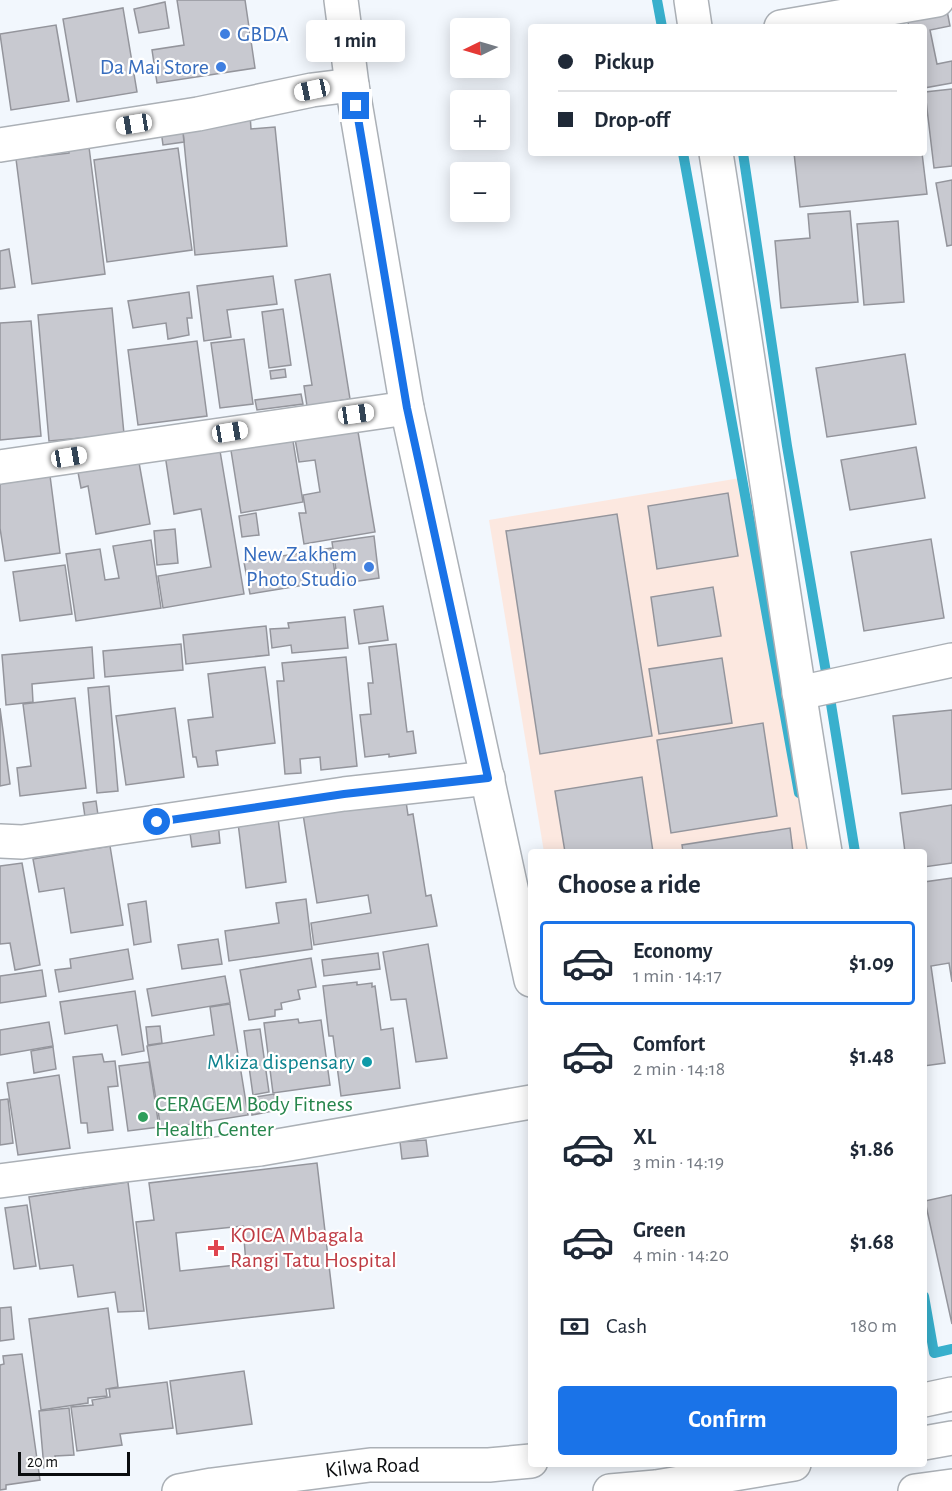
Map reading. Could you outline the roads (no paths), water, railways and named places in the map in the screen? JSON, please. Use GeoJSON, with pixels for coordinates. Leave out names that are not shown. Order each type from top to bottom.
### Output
{"type":"FeatureCollection","features":[{"type":"Feature","properties":{"kind":"main road"},"geometry":{"type":"LineString","coordinates":[[340,0],[352,85],[407,408],[528,966]]}},
{"type":"Feature","properties":{"kind":"main road"},"geometry":{"type":"LineString","coordinates":[[691,0],[695,24]]}},
{"type":"Feature","properties":{"kind":"main road"},"geometry":{"type":"LineString","coordinates":[[798,24],[937,0]]}},
{"type":"Feature","properties":{"kind":"main road"},"geometry":{"type":"LineString","coordinates":[[0,145],[198,114],[312,90],[352,85]]}},
{"type":"Feature","properties":{"kind":"main road"},"geometry":{"type":"LineString","coordinates":[[716,156],[825,849]]}},
{"type":"Feature","properties":{"kind":"main road"},"geometry":{"type":"LineString","coordinates":[[0,467],[407,408]]}},
{"type":"Feature","properties":{"kind":"main road"},"geometry":{"type":"LineString","coordinates":[[799,693],[952,660]]}},
{"type":"Feature","properties":{"kind":"main road"},"geometry":{"type":"LineString","coordinates":[[0,841],[22,842],[344,794],[488,778]]}},
{"type":"Feature","properties":{"kind":"main road"},"geometry":{"type":"LineString","coordinates":[[0,1182],[260,1149],[528,1103]]}},
{"type":"Feature","properties":{"kind":"main road"},"geometry":{"type":"LineString","coordinates":[[927,1399],[952,1394]]}},
{"type":"Feature","properties":{"kind":"main road"},"geometry":{"type":"LineString","coordinates":[[927,1442],[952,1438]]}},
{"type":"Feature","properties":{"kind":"main road","name":"Kilwa Road"},"geometry":{"type":"LineString","coordinates":[[179,1491],[370,1465],[489,1465],[528,1461]]}},
{"type":"Feature","properties":{"kind":"main road"},"geometry":{"type":"LineString","coordinates":[[610,1491],[649,1489],[777,1467]]}},
{"type":"Feature","properties":{"kind":"main road"},"geometry":{"type":"LineString","coordinates":[[915,1491],[952,1486]]}},
{"type":"Feature","properties":{"kind":"waterway"},"geometry":{"type":"LineString","coordinates":[[657,0],[661,24]]}},
{"type":"Feature","properties":{"kind":"waterway"},"geometry":{"type":"LineString","coordinates":[[684,156],[799,793]]}},
{"type":"Feature","properties":{"kind":"waterway"},"geometry":{"type":"LineString","coordinates":[[743,156],[787,446],[827,678]]}},
{"type":"Feature","properties":{"kind":"waterway"},"geometry":{"type":"LineString","coordinates":[[830,698],[855,849]]}},
{"type":"Feature","properties":{"kind":"waterway"},"geometry":{"type":"LineString","coordinates":[[927,1313],[934,1353],[952,1349]]}},
{"type":"Feature","properties":{"kind":"place","name":"GBDA"},"geometry":{"type":"Point","coordinates":[225,34]}},
{"type":"Feature","properties":{"kind":"place","name":"Da Mai Store"},"geometry":{"type":"Point","coordinates":[221,67]}},
{"type":"Feature","properties":{"kind":"place","name":"New Zakhem Photo Studio"},"geometry":{"type":"Point","coordinates":[369,567]}},
{"type":"Feature","properties":{"kind":"place","name":"Mkiza dispensary"},"geometry":{"type":"Point","coordinates":[367,1062]}},
{"type":"Feature","properties":{"kind":"place","name":"CERAGEM Body Fitness Health Center"},"geometry":{"type":"Point","coordinates":[143,1117]}},
{"type":"Feature","properties":{"kind":"place","name":"KOICA Mbagala Rangi Tatu Hospital"},"geometry":{"type":"Point","coordinates":[216,1248]}}]}
